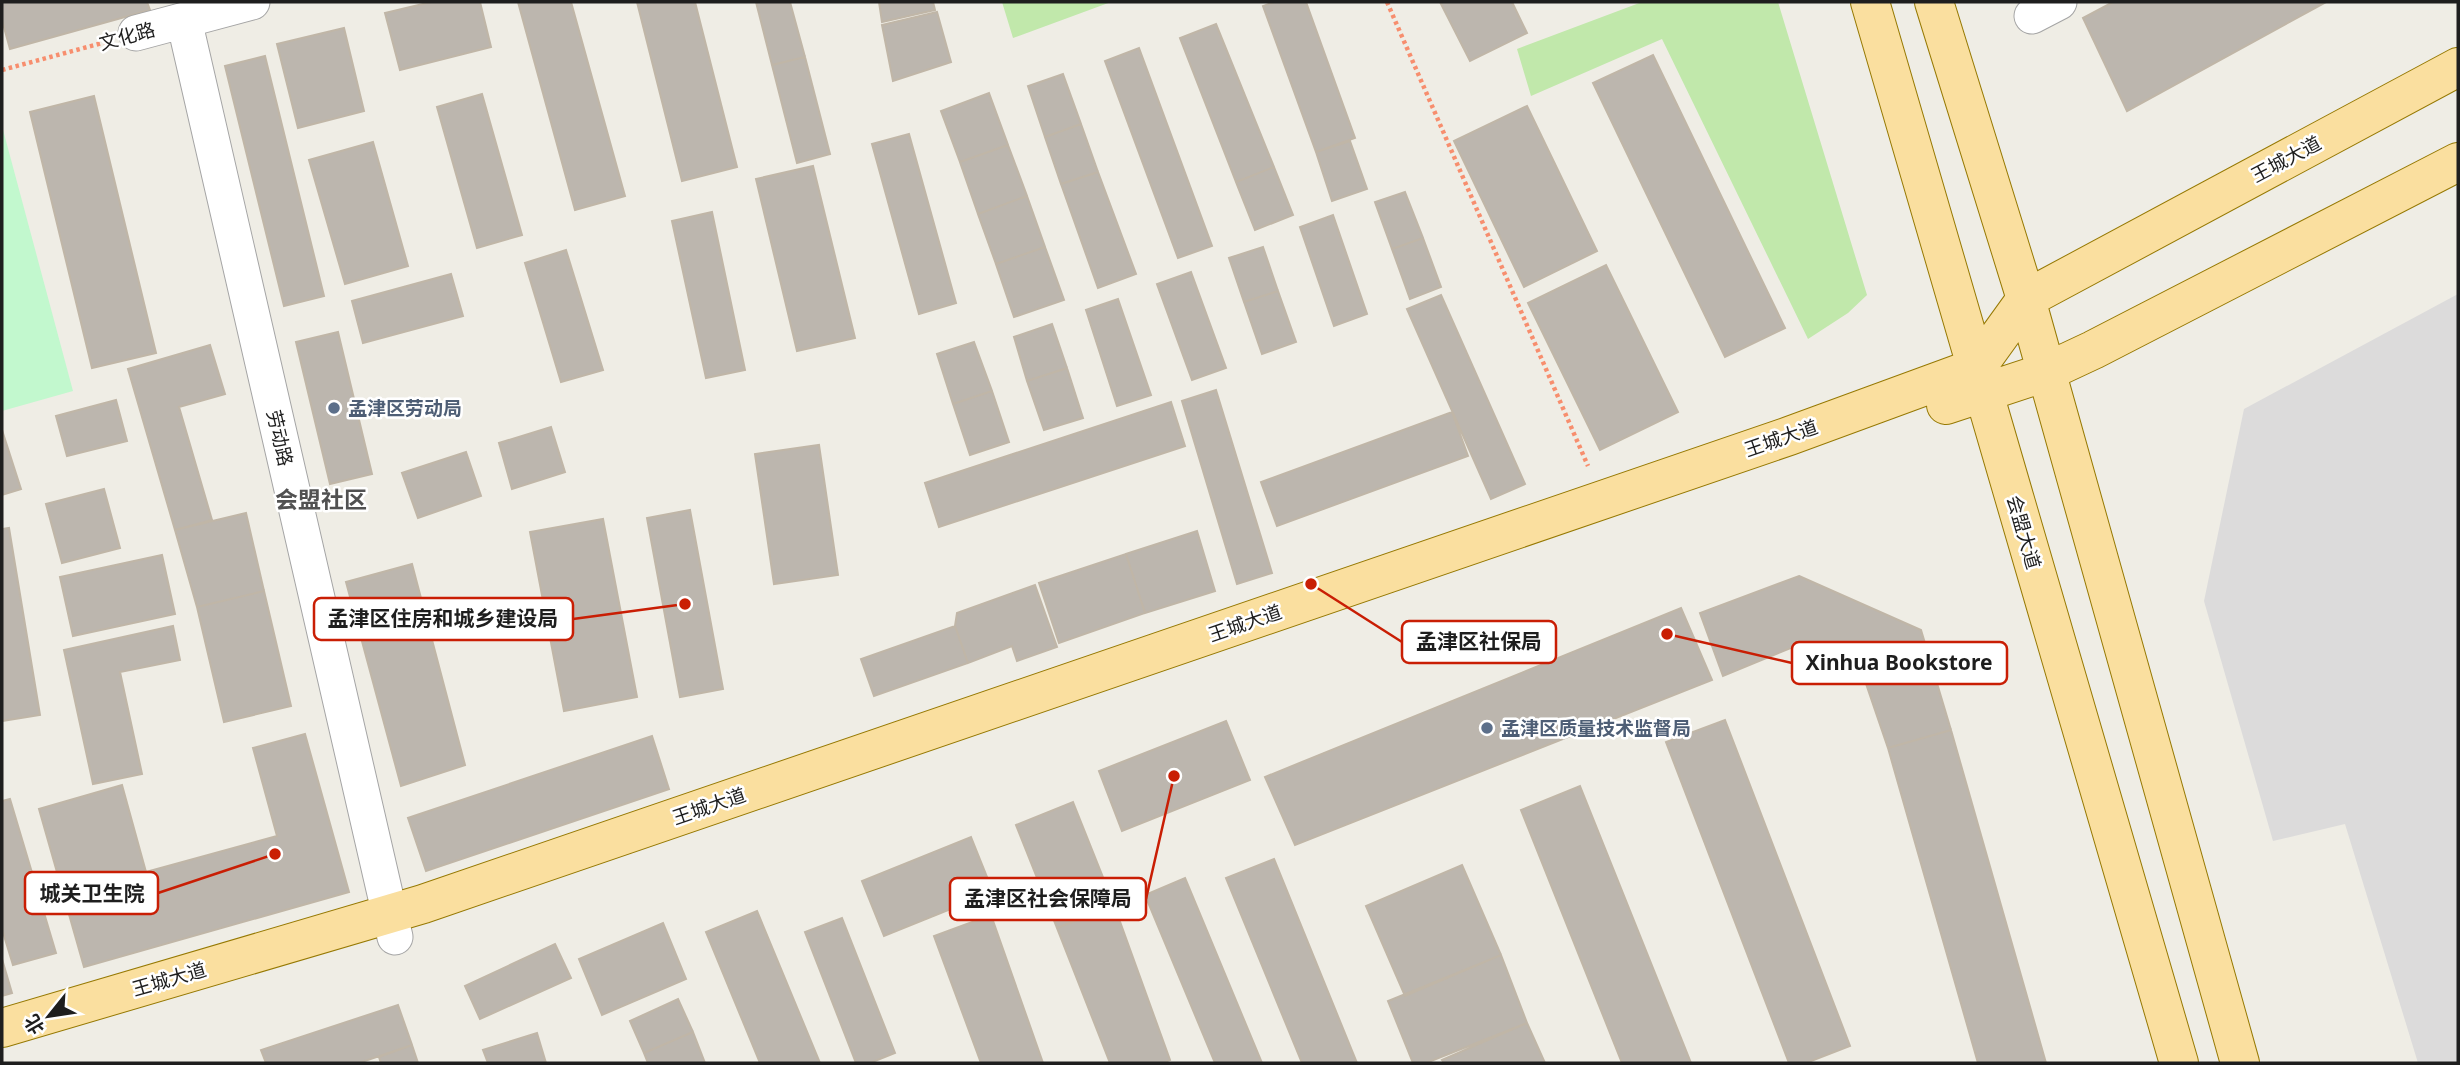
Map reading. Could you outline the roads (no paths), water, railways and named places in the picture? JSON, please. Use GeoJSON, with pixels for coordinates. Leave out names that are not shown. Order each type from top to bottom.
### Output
{"type":"FeatureCollection","features":[{"type":"Feature","properties":{"kind":"main road","name":"会盟大道"},"geometry":{"type":"LineString","coordinates":[[1870,2],[2179,1063]]}},
{"type":"Feature","properties":{"kind":"main road"},"geometry":{"type":"LineString","coordinates":[[1934,2],[2026,299],[2240,1063]]}},
{"type":"Feature","properties":{"kind":"main road","name":"王城大道"},"geometry":{"type":"LineString","coordinates":[[2,1053],[1796,458],[1981,380],[2026,299],[2458,67]]}},
{"type":"Feature","properties":{"kind":"main road","name":"王城大道"},"geometry":{"type":"LineString","coordinates":[[2,1028],[392,925],[423,904],[1603,500],[1981,380],[2046,372],[2458,162]]}},
{"type":"Feature","properties":{"kind":"street","name":"文化路"},"geometry":{"type":"LineString","coordinates":[[136,33],[253,2]]}},
{"type":"Feature","properties":{"kind":"street","name":"劳动路"},"geometry":{"type":"LineString","coordinates":[[184,20],[392,925]]}},
{"type":"Feature","properties":{"kind":"place","name":"孟津区劳动局"},"geometry":{"type":"Point","coordinates":[334,408]}},
{"type":"Feature","properties":{"kind":"place","name":"孟津区社保局"},"geometry":{"type":"Point","coordinates":[1311,584]}},
{"type":"Feature","properties":{"kind":"place","name":"孟津区住房和城乡建设局"},"geometry":{"type":"Point","coordinates":[685,604]}},
{"type":"Feature","properties":{"kind":"place","name":"Xinhua Bookstore"},"geometry":{"type":"Point","coordinates":[1667,634]}},
{"type":"Feature","properties":{"kind":"place","name":"孟津区质量技术监督局"},"geometry":{"type":"Point","coordinates":[1487,728]}},
{"type":"Feature","properties":{"kind":"place","name":"孟津区社会保障局"},"geometry":{"type":"Point","coordinates":[1174,776]}},
{"type":"Feature","properties":{"kind":"place","name":"城关卫生院"},"geometry":{"type":"Point","coordinates":[275,854]}},
{"type":"Feature","properties":{"kind":"district","name":"会盟社区"},"geometry":{"type":"Point","coordinates":[321,500]}}]}
